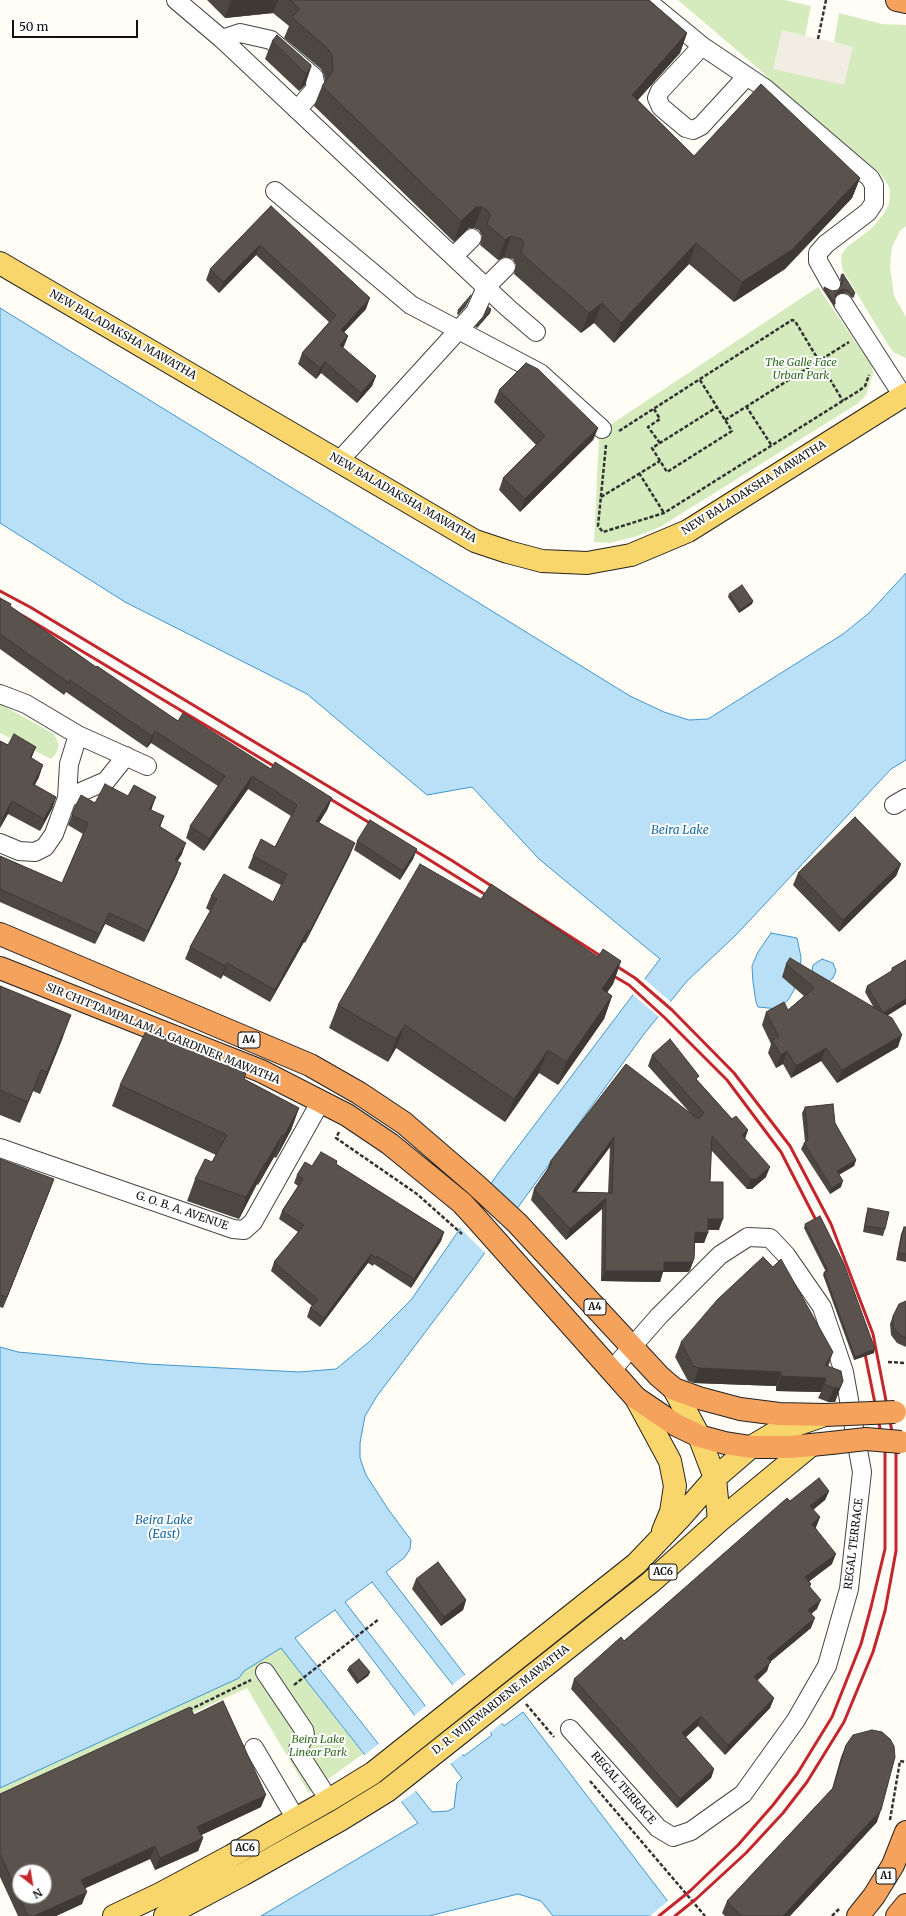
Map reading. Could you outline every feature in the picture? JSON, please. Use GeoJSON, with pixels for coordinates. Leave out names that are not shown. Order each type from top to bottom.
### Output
{"type":"FeatureCollection","features":[{"type":"Feature","properties":{"kind":"highway"},"geometry":{"type":"LineString","coordinates":[[896,0],[906,2]]}},
{"type":"Feature","properties":{"kind":"highway","name":"A4"},"geometry":{"type":"LineString","coordinates":[[0,934],[310,1065],[359,1093],[404,1123],[476,1185],[517,1223],[659,1376],[674,1389]]}},
{"type":"Feature","properties":{"kind":"highway","name":"SIR CHITTAMPALAM A. GARDINER MAWATHA"},"geometry":{"type":"LineString","coordinates":[[0,968],[261,1071],[347,1115],[390,1144],[462,1203],[501,1244],[636,1398],[676,1425],[699,1436],[725,1443],[751,1446],[810,1446],[866,1439],[903,1443]]}},
{"type":"Feature","properties":{"kind":"highway"},"geometry":{"type":"LineString","coordinates":[[674,1389],[699,1398],[740,1409],[779,1414],[825,1415],[903,1412]]}},
{"type":"Feature","properties":{"kind":"highway","name":"A1"},"geometry":{"type":"LineString","coordinates":[[850,1910],[874,1896],[893,1865],[898,1827]]}},
{"type":"Feature","properties":{"kind":"highway"},"geometry":{"type":"LineString","coordinates":[[897,1916],[906,1905]]}},
{"type":"Feature","properties":{"kind":"main road","name":"NEW BALADAKSHA MAWATHA"},"geometry":{"type":"LineString","coordinates":[[0,263],[475,541],[542,561],[587,563],[631,555],[688,531],[904,395]]}},
{"type":"Feature","properties":{"kind":"main road"},"geometry":{"type":"LineString","coordinates":[[674,1389],[699,1436],[715,1478],[720,1521]]}},
{"type":"Feature","properties":{"kind":"main road"},"geometry":{"type":"LineString","coordinates":[[636,1398],[670,1461],[675,1486],[671,1512],[657,1543]]}},
{"type":"Feature","properties":{"kind":"main road","name":"D. R. WIJEWARDENE MAWATHA"},"geometry":{"type":"LineString","coordinates":[[114,1916],[160,1894],[296,1819],[373,1773],[636,1564],[657,1543],[715,1478],[751,1446],[778,1431],[825,1415]]}},
{"type":"Feature","properties":{"kind":"main road","name":"D. R. WIJEWARDENE MAWATHA"},"geometry":{"type":"LineString","coordinates":[[168,1915],[340,1820],[387,1791],[651,1582],[720,1521],[810,1446]]}},
{"type":"Feature","properties":{"kind":"street"},"geometry":{"type":"LineString","coordinates":[[176,0],[222,39],[486,287],[536,332]]}},
{"type":"Feature","properties":{"kind":"street"},"geometry":{"type":"LineString","coordinates":[[646,0],[702,46],[766,89],[870,178],[874,185],[874,203],[868,212],[826,244],[818,253],[818,261],[831,284]]}},
{"type":"Feature","properties":{"kind":"street"},"geometry":{"type":"LineString","coordinates":[[222,39],[240,33],[271,40],[314,77],[316,88],[297,110]]}},
{"type":"Feature","properties":{"kind":"street"},"geometry":{"type":"LineString","coordinates":[[702,46],[660,91],[657,98],[661,107],[686,128],[693,130],[701,126],[747,76]]}},
{"type":"Feature","properties":{"kind":"street"},"geometry":{"type":"LineString","coordinates":[[275,191],[411,305],[540,373],[609,434]]}},
{"type":"Feature","properties":{"kind":"street"},"geometry":{"type":"LineString","coordinates":[[454,256],[472,238]]}},
{"type":"Feature","properties":{"kind":"street"},"geometry":{"type":"LineString","coordinates":[[339,461],[475,312],[486,287],[506,267]]}},
{"type":"Feature","properties":{"kind":"street"},"geometry":{"type":"LineString","coordinates":[[843,303],[904,395]]}},
{"type":"Feature","properties":{"kind":"street"},"geometry":{"type":"LineString","coordinates":[[0,694],[26,704],[78,735],[147,766]]}},
{"type":"Feature","properties":{"kind":"street"},"geometry":{"type":"LineString","coordinates":[[0,843],[19,851],[35,852],[45,846],[54,834],[67,798],[69,764],[78,735]]}},
{"type":"Feature","properties":{"kind":"street"},"geometry":{"type":"LineString","coordinates":[[67,798],[106,781],[126,756]]}},
{"type":"Feature","properties":{"kind":"street","name":"G. O. B. A. AVENUE"},"geometry":{"type":"LineString","coordinates":[[0,1148],[234,1229],[244,1230],[253,1222],[321,1101]]}},
{"type":"Feature","properties":{"kind":"street","name":"REGAL TERRACE"},"geometry":{"type":"LineString","coordinates":[[570,1729],[658,1828],[672,1837],[691,1831],[743,1794],[796,1720],[827,1666],[849,1589],[862,1472],[844,1372],[822,1307],[786,1255],[770,1238],[748,1237],[720,1255],[632,1346]]}},
{"type":"Feature","properties":{"kind":"street"},"geometry":{"type":"LineString","coordinates":[[611,1371],[632,1346]]}},
{"type":"Feature","properties":{"kind":"street"},"geometry":{"type":"LineString","coordinates":[[265,1672],[304,1730],[305,1735],[298,1749],[300,1755],[329,1800]]}},
{"type":"Feature","properties":{"kind":"street"},"geometry":{"type":"LineString","coordinates":[[254,1748],[296,1819]]}},
{"type":"Feature","properties":{"kind":"street"},"geometry":{"type":"LineString","coordinates":[[160,1894],[168,1915]]}},
{"type":"Feature","properties":{"kind":"path"},"geometry":{"type":"LineString","coordinates":[[818,39],[826,0]]}},
{"type":"Feature","properties":{"kind":"path"},"geometry":{"type":"LineString","coordinates":[[844,400],[795,321],[792,320],[654,409],[609,434],[606,446],[598,526],[603,532],[664,513],[772,446],[844,400],[865,386],[869,374],[867,370]]}},
{"type":"Feature","properties":{"kind":"path"},"geometry":{"type":"LineString","coordinates":[[725,420],[849,341],[853,348]]}},
{"type":"Feature","properties":{"kind":"path"},"geometry":{"type":"LineString","coordinates":[[700,380],[717,407],[725,420],[732,431],[667,472],[652,448],[717,407]]}},
{"type":"Feature","properties":{"kind":"path"},"geometry":{"type":"LineString","coordinates":[[746,406],[772,446]]}},
{"type":"Feature","properties":{"kind":"path"},"geometry":{"type":"LineString","coordinates":[[654,409],[660,418],[648,427],[660,444]]}},
{"type":"Feature","properties":{"kind":"path"},"geometry":{"type":"LineString","coordinates":[[600,497],[660,461]]}},
{"type":"Feature","properties":{"kind":"path"},"geometry":{"type":"LineString","coordinates":[[639,473],[664,513]]}},
{"type":"Feature","properties":{"kind":"path"},"geometry":{"type":"LineString","coordinates":[[347,1115],[336,1138],[417,1194],[449,1222]]}},
{"type":"Feature","properties":{"kind":"path"},"geometry":{"type":"LineString","coordinates":[[888,1362],[906,1363]]}},
{"type":"Feature","properties":{"kind":"path"},"geometry":{"type":"LineString","coordinates":[[302,1678],[379,1619]]}},
{"type":"Feature","properties":{"kind":"path"},"geometry":{"type":"LineString","coordinates":[[183,1713],[265,1672]]}},
{"type":"Feature","properties":{"kind":"path"},"geometry":{"type":"LineString","coordinates":[[512,1691],[554,1738]]}},
{"type":"Feature","properties":{"kind":"path"},"geometry":{"type":"LineString","coordinates":[[898,1827],[900,1762],[906,1762]]}},
{"type":"Feature","properties":{"kind":"path"},"geometry":{"type":"LineString","coordinates":[[589,1779],[705,1916]]}},
{"type":"Feature","properties":{"kind":"path"},"geometry":{"type":"LineString","coordinates":[[832,1916],[850,1910]]}},
{"type":"Feature","properties":{"kind":"green space"},"geometry":{"type":"Polygon","coordinates":[[[678,0],[785,0],[811,6],[805,36],[782,31],[853,47],[834,42],[839,13],[882,24],[906,25],[906,226],[900,231],[892,247],[890,266],[894,296],[906,317],[906,358],[895,353],[890,348],[842,269],[841,255],[848,246],[871,229],[883,215],[889,204],[890,189],[885,180],[879,172],[782,92],[760,70],[678,0]]]}},
{"type":"Feature","properties":{"kind":"green space","name":"The Galle Face Urban Park"},"geometry":{"type":"Polygon","coordinates":[[[818,287],[872,366],[873,374],[866,395],[857,404],[660,527],[637,536],[610,543],[594,542],[599,437],[613,423],[818,287]]]}},
{"type":"Feature","properties":{"kind":"green space"},"geometry":{"type":"Polygon","coordinates":[[[0,704],[54,734],[59,745],[56,754],[51,759],[0,733],[0,704]]]}},
{"type":"Feature","properties":{"kind":"green space","name":"Beira Lake Linear Park"},"geometry":{"type":"Polygon","coordinates":[[[281,1647],[363,1754],[309,1793],[247,1688],[0,1802],[0,1788],[239,1678],[244,1671],[281,1647]]]}},
{"type":"Feature","properties":{"kind":"shaded area"},"geometry":{"type":"Polygon","coordinates":[[[782,30],[853,47],[844,85],[773,69],[782,30]]]}},
{"type":"Feature","properties":{"kind":"water"},"geometry":{"type":"Polygon","coordinates":[[[0,308],[630,696],[664,712],[689,720],[708,719],[843,634],[869,613],[906,573],[906,760],[891,769],[736,935],[687,981],[644,1034],[473,1269],[377,1396],[365,1416],[360,1443],[360,1458],[366,1475],[388,1509],[411,1540],[410,1549],[405,1557],[386,1572],[504,1726],[523,1712],[679,1916],[553,1916],[541,1901],[518,1894],[429,1916],[261,1916],[418,1823],[281,1648],[244,1671],[239,1678],[0,1788],[0,1347],[18,1352],[147,1364],[299,1372],[336,1369],[370,1341],[411,1300],[499,1172],[660,959],[539,859],[472,787],[427,795],[307,694],[125,602],[0,523],[0,308]],[[372,1582],[345,1602],[464,1756],[492,1735],[372,1582]],[[335,1610],[295,1638],[432,1812],[448,1811],[454,1808],[457,1783],[462,1778],[335,1610]]]}},
{"type":"Feature","properties":{"kind":"water"},"geometry":{"type":"Polygon","coordinates":[[[771,933],[797,938],[801,957],[800,975],[794,990],[788,1000],[778,1009],[758,1007],[753,982],[752,966],[758,952],[771,933]]]}},
{"type":"Feature","properties":{"kind":"water"},"geometry":{"type":"Polygon","coordinates":[[[822,959],[833,963],[836,971],[833,978],[827,983],[812,973],[813,965],[822,959]]]}},
{"type":"Feature","properties":{"kind":"pier"},"geometry":{"type":"Polygon","coordinates":[[[643,978],[672,1003],[660,1018],[631,993],[643,978]]]}},
{"type":"Feature","properties":{"kind":"pier"},"geometry":{"type":"Polygon","coordinates":[[[489,1183],[517,1210],[486,1254],[459,1227],[489,1183]]]}},
{"type":"Feature","properties":{"kind":"pier"},"geometry":{"type":"Polygon","coordinates":[[[466,1674],[503,1722],[488,1734],[451,1686],[466,1674]]]}},
{"type":"Feature","properties":{"kind":"pier"},"geometry":{"type":"Polygon","coordinates":[[[427,1705],[464,1753],[450,1764],[414,1716],[427,1705]]]}},
{"type":"Feature","properties":{"kind":"pier"},"geometry":{"type":"Polygon","coordinates":[[[380,1743],[417,1790],[399,1803],[362,1757],[380,1743]]]}},
{"type":"Feature","properties":{"kind":"pier"},"geometry":{"type":"Polygon","coordinates":[[[669,1900],[681,1916],[650,1916],[669,1900]]]}},
{"type":"Feature","properties":{"kind":"building"},"geometry":{"type":"Polygon","coordinates":[[[290,0],[649,0],[687,33],[632,95],[694,156],[761,84],[860,178],[793,249],[742,282],[696,243],[621,323],[602,303],[589,313],[521,253],[524,244],[521,239],[511,236],[505,240],[487,224],[490,215],[487,210],[482,207],[476,207],[461,221],[322,86],[333,71],[332,55],[328,49],[292,17],[300,9],[290,0]]]}},
{"type":"Feature","properties":{"kind":"building"},"geometry":{"type":"Polygon","coordinates":[[[277,35],[311,65],[306,74],[272,41],[277,35]]]}},
{"type":"Feature","properties":{"kind":"building"},"geometry":{"type":"Polygon","coordinates":[[[271,206],[370,298],[341,330],[348,336],[340,345],[376,376],[361,393],[325,362],[320,368],[302,353],[336,315],[260,245],[223,282],[210,269],[271,206]]]}},
{"type":"Feature","properties":{"kind":"building"},"geometry":{"type":"Polygon","coordinates":[[[843,274],[855,293],[853,295],[844,289],[839,291],[835,295],[835,304],[824,287],[832,291],[838,290],[843,280],[841,275],[843,274]]]}},
{"type":"Feature","properties":{"kind":"building"},"geometry":{"type":"Polygon","coordinates":[[[471,295],[467,303],[460,311],[458,310],[471,295]]]}},
{"type":"Feature","properties":{"kind":"building"},"geometry":{"type":"Polygon","coordinates":[[[488,307],[491,309],[479,325],[477,324],[484,316],[488,307]]]}},
{"type":"Feature","properties":{"kind":"building"},"geometry":{"type":"Polygon","coordinates":[[[526,363],[538,369],[598,428],[525,499],[503,478],[545,436],[499,390],[526,363]]]}},
{"type":"Feature","properties":{"kind":"building"},"geometry":{"type":"Polygon","coordinates":[[[742,585],[753,601],[740,610],[729,594],[742,585]]]}},
{"type":"Feature","properties":{"kind":"building"},"geometry":{"type":"Polygon","coordinates":[[[0,598],[11,604],[10,606],[96,667],[97,666],[178,721],[183,713],[271,769],[275,762],[332,798],[316,821],[355,843],[310,931],[308,930],[275,990],[227,963],[225,966],[190,947],[217,899],[211,896],[224,874],[273,902],[287,874],[253,856],[261,839],[275,847],[297,805],[252,776],[209,839],[190,826],[225,776],[155,731],[152,736],[70,680],[69,683],[0,634],[0,598]]]}},
{"type":"Feature","properties":{"kind":"building"},"geometry":{"type":"Polygon","coordinates":[[[14,734],[36,747],[30,757],[43,765],[33,784],[56,797],[44,819],[12,801],[3,818],[0,817],[0,741],[8,745],[14,734]]]}},
{"type":"Feature","properties":{"kind":"building"},"geometry":{"type":"Polygon","coordinates":[[[105,784],[128,796],[134,785],[156,797],[149,809],[164,816],[159,826],[186,843],[175,860],[181,863],[148,931],[109,913],[99,934],[0,889],[0,856],[62,883],[88,823],[72,815],[75,807],[81,795],[95,803],[105,784]]]}},
{"type":"Feature","properties":{"kind":"building"},"geometry":{"type":"Polygon","coordinates":[[[855,817],[901,864],[843,920],[798,873],[855,817]]]}},
{"type":"Feature","properties":{"kind":"building"},"geometry":{"type":"Polygon","coordinates":[[[370,820],[417,849],[403,871],[357,841],[370,820]]]}},
{"type":"Feature","properties":{"kind":"building"},"geometry":{"type":"Polygon","coordinates":[[[420,864],[481,899],[491,884],[598,957],[603,949],[621,961],[602,989],[612,996],[566,1062],[548,1050],[514,1099],[405,1025],[396,1039],[338,1005],[420,864]]]}},
{"type":"Feature","properties":{"kind":"building"},"geometry":{"type":"Polygon","coordinates":[[[790,958],[892,1018],[902,1035],[842,1070],[826,1048],[796,1066],[787,1051],[781,1055],[772,1040],[779,1037],[766,1012],[784,1002],[788,1010],[814,988],[786,964],[790,958]]]}},
{"type":"Feature","properties":{"kind":"building"},"geometry":{"type":"Polygon","coordinates":[[[906,960],[906,999],[883,1013],[867,986],[906,960]]]}},
{"type":"Feature","properties":{"kind":"building"},"geometry":{"type":"Polygon","coordinates":[[[0,986],[71,1015],[47,1072],[41,1070],[28,1102],[0,1090],[0,986]]]}},
{"type":"Feature","properties":{"kind":"building"},"geometry":{"type":"Polygon","coordinates":[[[148,1027],[246,1073],[244,1079],[299,1108],[284,1136],[282,1135],[246,1197],[195,1179],[205,1159],[212,1162],[227,1135],[120,1085],[148,1027]]]}},
{"type":"Feature","properties":{"kind":"building"},"geometry":{"type":"Polygon","coordinates":[[[670,1039],[699,1076],[696,1079],[732,1119],[736,1116],[748,1130],[742,1135],[770,1167],[756,1179],[751,1179],[712,1136],[710,1182],[723,1182],[723,1219],[708,1219],[708,1233],[695,1232],[694,1259],[692,1262],[664,1262],[664,1271],[605,1271],[606,1198],[570,1229],[534,1189],[552,1163],[550,1162],[626,1064],[698,1119],[704,1113],[652,1055],[670,1039]],[[614,1137],[572,1192],[612,1193],[614,1137]]]}},
{"type":"Feature","properties":{"kind":"building"},"geometry":{"type":"Polygon","coordinates":[[[833,1104],[835,1123],[856,1160],[837,1171],[843,1181],[832,1188],[804,1143],[808,1140],[805,1107],[833,1104]]]}},
{"type":"Feature","properties":{"kind":"building"},"geometry":{"type":"Polygon","coordinates":[[[321,1152],[337,1161],[336,1164],[444,1232],[414,1279],[377,1256],[376,1258],[371,1254],[324,1318],[310,1308],[318,1300],[274,1262],[304,1225],[282,1211],[303,1179],[297,1175],[305,1162],[312,1166],[321,1152]]]}},
{"type":"Feature","properties":{"kind":"building"},"geometry":{"type":"Polygon","coordinates":[[[0,1159],[54,1179],[7,1297],[0,1295],[0,1159]]]}},
{"type":"Feature","properties":{"kind":"building"},"geometry":{"type":"Polygon","coordinates":[[[868,1208],[889,1212],[885,1229],[865,1226],[868,1208]]]}},
{"type":"Feature","properties":{"kind":"building"},"geometry":{"type":"Polygon","coordinates":[[[820,1216],[844,1264],[875,1349],[855,1357],[824,1272],[828,1271],[805,1224],[820,1216]]]}},
{"type":"Feature","properties":{"kind":"building"},"geometry":{"type":"Polygon","coordinates":[[[904,1227],[906,1227],[906,1254],[898,1253],[904,1227]]]}},
{"type":"Feature","properties":{"kind":"building"},"geometry":{"type":"Polygon","coordinates":[[[763,1257],[773,1267],[781,1259],[833,1352],[825,1365],[841,1371],[843,1381],[840,1388],[834,1388],[824,1384],[826,1378],[781,1376],[781,1372],[699,1368],[693,1366],[681,1342],[718,1299],[763,1257]]]}},
{"type":"Feature","properties":{"kind":"building"},"geometry":{"type":"Polygon","coordinates":[[[906,1301],[906,1338],[900,1335],[893,1327],[893,1316],[899,1304],[906,1301]]]}},
{"type":"Feature","properties":{"kind":"building"},"geometry":{"type":"Polygon","coordinates":[[[819,1478],[829,1491],[810,1506],[820,1517],[812,1524],[836,1554],[805,1577],[811,1584],[809,1586],[821,1600],[808,1610],[815,1618],[767,1658],[771,1662],[754,1677],[774,1698],[728,1745],[701,1716],[682,1733],[714,1769],[680,1799],[574,1679],[621,1637],[624,1641],[787,1498],[790,1501],[819,1478]]]}},
{"type":"Feature","properties":{"kind":"building"},"geometry":{"type":"Polygon","coordinates":[[[438,1562],[466,1600],[444,1617],[416,1579],[438,1562]]]}},
{"type":"Feature","properties":{"kind":"building"},"geometry":{"type":"Polygon","coordinates":[[[359,1659],[370,1672],[359,1681],[349,1667],[359,1659]]]}},
{"type":"Feature","properties":{"kind":"building"},"geometry":{"type":"Polygon","coordinates":[[[223,1701],[266,1795],[197,1827],[203,1838],[160,1858],[155,1846],[81,1880],[87,1892],[34,1916],[28,1916],[23,1904],[52,1904],[52,1864],[12,1864],[12,1881],[0,1854],[0,1794],[190,1707],[194,1715],[223,1701]]]}},
{"type":"Feature","properties":{"kind":"building"},"geometry":{"type":"Polygon","coordinates":[[[872,1730],[882,1732],[890,1739],[894,1746],[895,1757],[881,1810],[783,1916],[741,1916],[727,1901],[833,1788],[846,1745],[853,1735],[872,1730]]]}},
{"type":"Feature","properties":{"kind":"railway"},"geometry":{"type":"LineString","coordinates":[[0,591],[30,607],[451,860],[635,978],[672,1010],[734,1073],[790,1146],[831,1224],[873,1334],[896,1452],[896,1551],[885,1611],[873,1652],[844,1722],[807,1782],[783,1813],[746,1853],[696,1899],[675,1916]]}},
{"type":"Feature","properties":{"kind":"railway"},"geometry":{"type":"LineString","coordinates":[[0,603],[282,771]]}},
{"type":"Feature","properties":{"kind":"railway"},"geometry":{"type":"LineString","coordinates":[[322,794],[378,828]]}},
{"type":"Feature","properties":{"kind":"railway"},"geometry":{"type":"LineString","coordinates":[[407,846],[494,900]]}},
{"type":"Feature","properties":{"kind":"railway"},"geometry":{"type":"LineString","coordinates":[[605,971],[629,985],[665,1018],[727,1080],[781,1152],[820,1228]]}},
{"type":"Feature","properties":{"kind":"railway"},"geometry":{"type":"LineString","coordinates":[[659,1916],[690,1891],[738,1845],[773,1805],[797,1774],[832,1717],[861,1644],[885,1549],[885,1453],[863,1344]]}},
{"type":"Feature","properties":{"kind":"water label","name":"Beira Lake"},"geometry":{"type":"Point","coordinates":[680,831]}},
{"type":"Feature","properties":{"kind":"water label","name":"Beira Lake (East)"},"geometry":{"type":"Point","coordinates":[164,1528]}}]}
